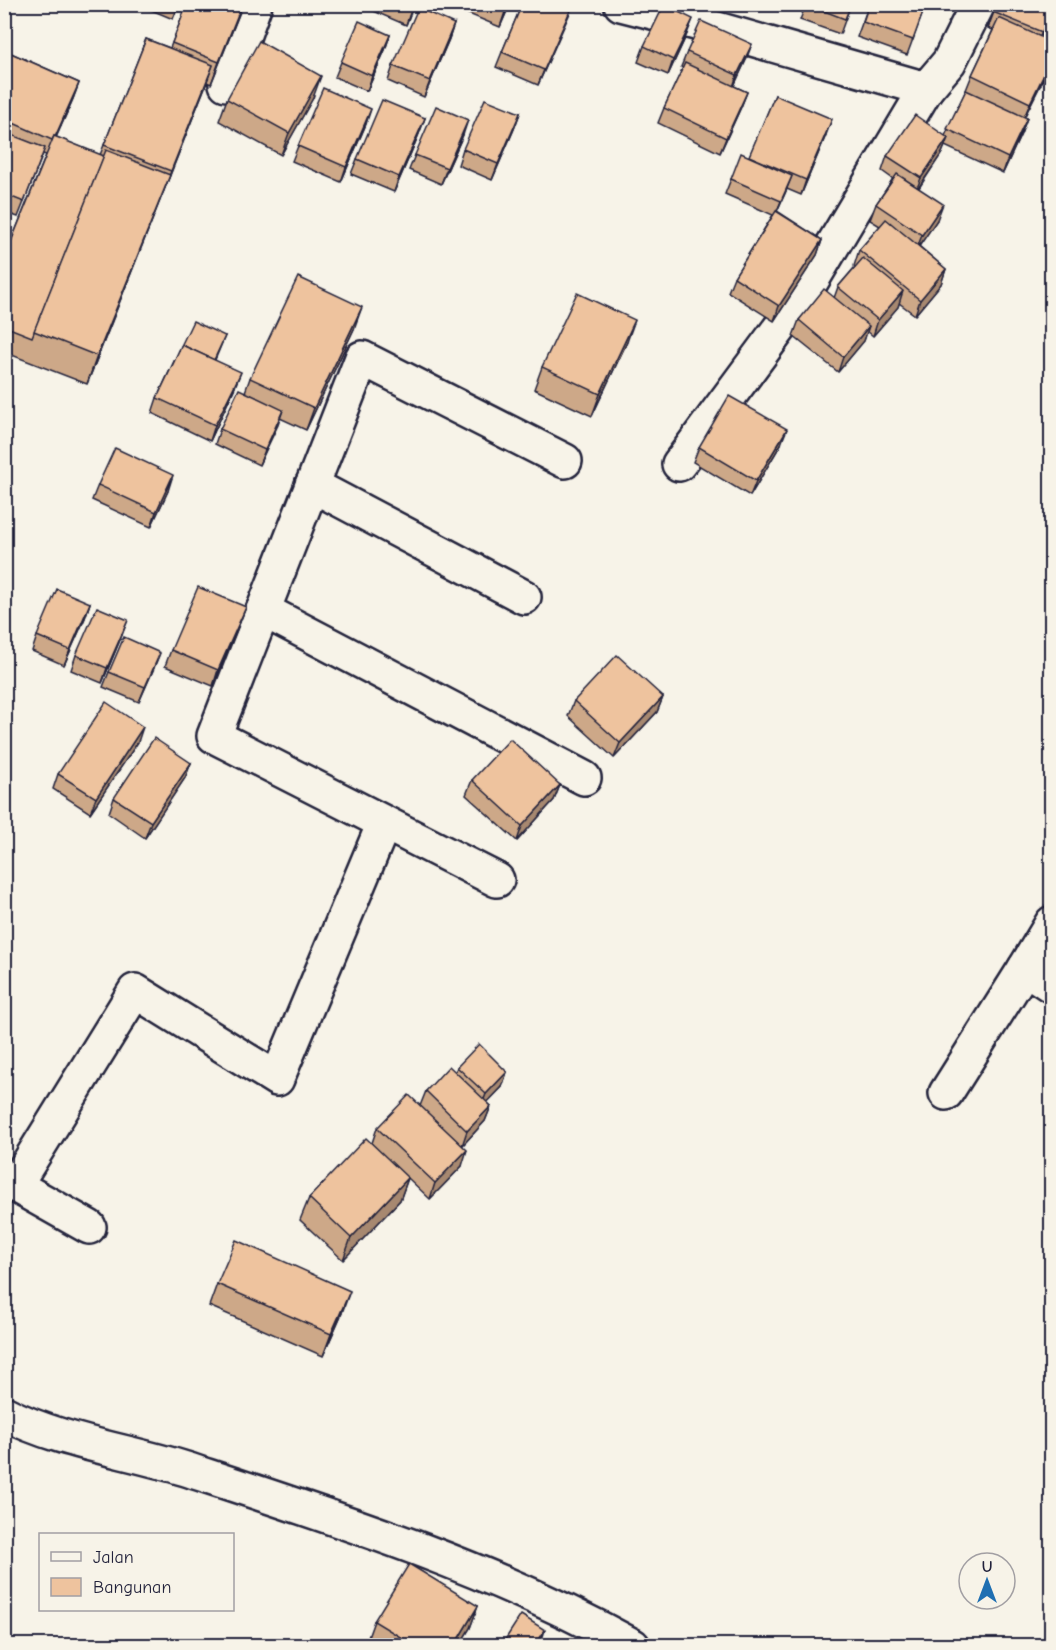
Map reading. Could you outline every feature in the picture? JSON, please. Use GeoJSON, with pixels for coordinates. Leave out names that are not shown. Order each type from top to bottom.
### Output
{"type":"FeatureCollection","features":[{"type":"Feature","properties":{"kind":"street"},"geometry":{"type":"LineString","coordinates":[[226,84],[255,4]]}},
{"type":"Feature","properties":{"kind":"street"},"geometry":{"type":"LineString","coordinates":[[621,4],[700,24],[926,89]]}},
{"type":"Feature","properties":{"kind":"street"},"geometry":{"type":"LineString","coordinates":[[679,464],[799,302],[926,89],[949,62],[978,4]]}},
{"type":"Feature","properties":{"kind":"street"},"geometry":{"type":"LineString","coordinates":[[497,880],[214,736],[362,358],[565,461]]}},
{"type":"Feature","properties":{"kind":"street"},"geometry":{"type":"LineString","coordinates":[[312,485],[524,597]]}},
{"type":"Feature","properties":{"kind":"street"},"geometry":{"type":"LineString","coordinates":[[263,609],[584,778]]}},
{"type":"Feature","properties":{"kind":"street"},"geometry":{"type":"LineString","coordinates":[[89,1227],[10,1182],[135,991],[277,1079],[384,823]]}},
{"type":"Feature","properties":{"kind":"street"},"geometry":{"type":"LineString","coordinates":[[946,1092],[1052,923]]}},
{"type":"Feature","properties":{"kind":"street"},"geometry":{"type":"LineString","coordinates":[[1025,968],[1052,986]]}},
{"type":"Feature","properties":{"kind":"street"},"geometry":{"type":"LineString","coordinates":[[4,1413],[43,1430],[177,1466],[348,1522],[483,1575],[602,1629],[633,1646]]}},
{"type":"Feature","properties":{"kind":"building"},"geometry":{"type":"Polygon","coordinates":[[[187,4],[242,4],[219,62],[172,43],[187,4]]]}},
{"type":"Feature","properties":{"kind":"building"},"geometry":{"type":"Polygon","coordinates":[[[400,4],[413,4],[411,9],[400,4]]]}},
{"type":"Feature","properties":{"kind":"building"},"geometry":{"type":"Polygon","coordinates":[[[488,4],[509,4],[505,12],[488,4]]]}},
{"type":"Feature","properties":{"kind":"building"},"geometry":{"type":"Polygon","coordinates":[[[522,4],[573,4],[544,70],[502,52],[522,4]]]}},
{"type":"Feature","properties":{"kind":"building"},"geometry":{"type":"Polygon","coordinates":[[[806,4],[851,4],[845,19],[806,4]]]}},
{"type":"Feature","properties":{"kind":"building"},"geometry":{"type":"Polygon","coordinates":[[[869,4],[926,4],[913,40],[863,22],[869,4]]]}},
{"type":"Feature","properties":{"kind":"building"},"geometry":{"type":"Polygon","coordinates":[[[997,4],[1052,4],[1052,9],[1042,32],[993,12],[997,4]]]}},
{"type":"Feature","properties":{"kind":"building"},"geometry":{"type":"Polygon","coordinates":[[[664,5],[693,19],[673,60],[644,46],[664,5]]]}},
{"type":"Feature","properties":{"kind":"building"},"geometry":{"type":"Polygon","coordinates":[[[418,8],[454,24],[430,81],[393,66],[418,8]]]}},
{"type":"Feature","properties":{"kind":"building"},"geometry":{"type":"Polygon","coordinates":[[[999,18],[1052,42],[1052,58],[1030,103],[972,75],[999,18]]]}},
{"type":"Feature","properties":{"kind":"building"},"geometry":{"type":"Polygon","coordinates":[[[359,21],[390,35],[372,76],[341,62],[359,21]]]}},
{"type":"Feature","properties":{"kind":"building"},"geometry":{"type":"Polygon","coordinates":[[[701,21],[752,44],[737,75],[687,52],[701,21]]]}},
{"type":"Feature","properties":{"kind":"building"},"geometry":{"type":"Polygon","coordinates":[[[146,39],[213,65],[171,171],[104,145],[146,39]]]}},
{"type":"Feature","properties":{"kind":"building"},"geometry":{"type":"Polygon","coordinates":[[[259,41],[321,76],[289,133],[227,99],[259,41]]]}},
{"type":"Feature","properties":{"kind":"building"},"geometry":{"type":"Polygon","coordinates":[[[4,50],[79,83],[52,140],[4,119],[4,50]]]}},
{"type":"Feature","properties":{"kind":"building"},"geometry":{"type":"Polygon","coordinates":[[[685,63],[747,92],[726,138],[664,108],[685,63]]]}},
{"type":"Feature","properties":{"kind":"building"},"geometry":{"type":"Polygon","coordinates":[[[323,88],[371,109],[346,167],[298,146],[323,88]]]}},
{"type":"Feature","properties":{"kind":"building"},"geometry":{"type":"Polygon","coordinates":[[[966,90],[1027,118],[1008,158],[947,129],[966,90]]]}},
{"type":"Feature","properties":{"kind":"building"},"geometry":{"type":"Polygon","coordinates":[[[775,95],[832,119],[806,180],[749,156],[775,95]]]}},
{"type":"Feature","properties":{"kind":"building"},"geometry":{"type":"Polygon","coordinates":[[[485,99],[520,113],[498,164],[463,149],[485,99]]]}},
{"type":"Feature","properties":{"kind":"building"},"geometry":{"type":"Polygon","coordinates":[[[382,100],[425,118],[399,177],[357,159],[382,100]]]}},
{"type":"Feature","properties":{"kind":"building"},"geometry":{"type":"Polygon","coordinates":[[[436,106],[468,120],[447,168],[415,155],[436,106]]]}},
{"type":"Feature","properties":{"kind":"building"},"geometry":{"type":"Polygon","coordinates":[[[915,115],[948,138],[921,178],[887,156],[915,115]]]}},
{"type":"Feature","properties":{"kind":"building"},"geometry":{"type":"Polygon","coordinates":[[[4,132],[45,148],[24,202],[4,194],[4,132]]]}},
{"type":"Feature","properties":{"kind":"building"},"geometry":{"type":"Polygon","coordinates":[[[54,136],[104,156],[32,337],[4,326],[4,259],[54,136]]]}},
{"type":"Feature","properties":{"kind":"building"},"geometry":{"type":"Polygon","coordinates":[[[106,150],[170,175],[97,356],[34,331],[106,150]]]}},
{"type":"Feature","properties":{"kind":"building"},"geometry":{"type":"Polygon","coordinates":[[[741,153],[792,176],[781,201],[731,179],[741,153]]]}},
{"type":"Feature","properties":{"kind":"building"},"geometry":{"type":"Polygon","coordinates":[[[897,174],[943,204],[922,235],[876,204],[897,174]]]}},
{"type":"Feature","properties":{"kind":"building"},"geometry":{"type":"Polygon","coordinates":[[[776,211],[822,240],[779,306],[734,277],[776,211]]]}},
{"type":"Feature","properties":{"kind":"building"},"geometry":{"type":"Polygon","coordinates":[[[886,219],[946,269],[920,300],[859,250],[886,219]]]}},
{"type":"Feature","properties":{"kind":"building"},"geometry":{"type":"Polygon","coordinates":[[[863,258],[903,291],[878,320],[838,287],[863,258]]]}},
{"type":"Feature","properties":{"kind":"building"},"geometry":{"type":"Polygon","coordinates":[[[298,277],[362,307],[314,408],[250,378],[298,277]]]}},
{"type":"Feature","properties":{"kind":"building"},"geometry":{"type":"Polygon","coordinates":[[[824,289],[869,326],[843,357],[799,320],[824,289]]]}},
{"type":"Feature","properties":{"kind":"building"},"geometry":{"type":"Polygon","coordinates":[[[577,293],[635,320],[600,394],[542,367],[577,293]]]}},
{"type":"Feature","properties":{"kind":"building"},"geometry":{"type":"Polygon","coordinates":[[[193,321],[225,336],[214,360],[181,346],[193,321]]]}},
{"type":"Feature","properties":{"kind":"building"},"geometry":{"type":"Polygon","coordinates":[[[182,345],[241,372],[215,425],[157,398],[182,345]]]}},
{"type":"Feature","properties":{"kind":"building"},"geometry":{"type":"Polygon","coordinates":[[[239,389],[283,410],[265,450],[220,429],[239,389]]]}},
{"type":"Feature","properties":{"kind":"building"},"geometry":{"type":"Polygon","coordinates":[[[729,396],[787,429],[756,481],[699,447],[729,396]]]}},
{"type":"Feature","properties":{"kind":"building"},"geometry":{"type":"Polygon","coordinates":[[[115,448],[173,475],[156,512],[98,485],[115,448]]]}},
{"type":"Feature","properties":{"kind":"building"},"geometry":{"type":"Polygon","coordinates":[[[198,587],[246,607],[218,670],[171,650],[198,587]]]}},
{"type":"Feature","properties":{"kind":"building"},"geometry":{"type":"Polygon","coordinates":[[[57,589],[90,603],[70,650],[37,636],[57,589]]]}},
{"type":"Feature","properties":{"kind":"building"},"geometry":{"type":"Polygon","coordinates":[[[97,607],[128,620],[107,668],[76,655],[97,607]]]}},
{"type":"Feature","properties":{"kind":"building"},"geometry":{"type":"Polygon","coordinates":[[[124,637],[160,653],[145,687],[109,672],[124,637]]]}},
{"type":"Feature","properties":{"kind":"building"},"geometry":{"type":"Polygon","coordinates":[[[617,655],[663,697],[620,743],[574,701],[617,655]]]}},
{"type":"Feature","properties":{"kind":"building"},"geometry":{"type":"Polygon","coordinates":[[[106,702],[143,727],[96,798],[58,774],[106,702]]]}},
{"type":"Feature","properties":{"kind":"building"},"geometry":{"type":"Polygon","coordinates":[[[154,738],[191,763],[151,822],[114,798],[154,738]]]}},
{"type":"Feature","properties":{"kind":"building"},"geometry":{"type":"Polygon","coordinates":[[[510,739],[560,785],[522,826],[472,780],[510,739]]]}},
{"type":"Feature","properties":{"kind":"building"},"geometry":{"type":"Polygon","coordinates":[[[479,1044],[507,1072],[486,1094],[457,1067],[479,1044]]]}},
{"type":"Feature","properties":{"kind":"building"},"geometry":{"type":"Polygon","coordinates":[[[449,1066],[491,1106],[467,1131],[426,1091],[449,1066]]]}},
{"type":"Feature","properties":{"kind":"building"},"geometry":{"type":"Polygon","coordinates":[[[409,1095],[467,1150],[435,1183],[377,1128],[409,1095]]]}},
{"type":"Feature","properties":{"kind":"building"},"geometry":{"type":"Polygon","coordinates":[[[366,1138],[408,1178],[351,1238],[309,1198],[366,1138]]]}},
{"type":"Feature","properties":{"kind":"building"},"geometry":{"type":"Polygon","coordinates":[[[236,1240],[350,1291],[331,1334],[217,1284],[236,1240]]]}},
{"type":"Feature","properties":{"kind":"building"},"geometry":{"type":"Polygon","coordinates":[[[409,1564],[478,1606],[454,1646],[415,1646],[374,1621],[409,1564]]]}},
{"type":"Feature","properties":{"kind":"building"},"geometry":{"type":"Polygon","coordinates":[[[521,1615],[545,1630],[535,1646],[501,1646],[521,1615]]]}}]}
